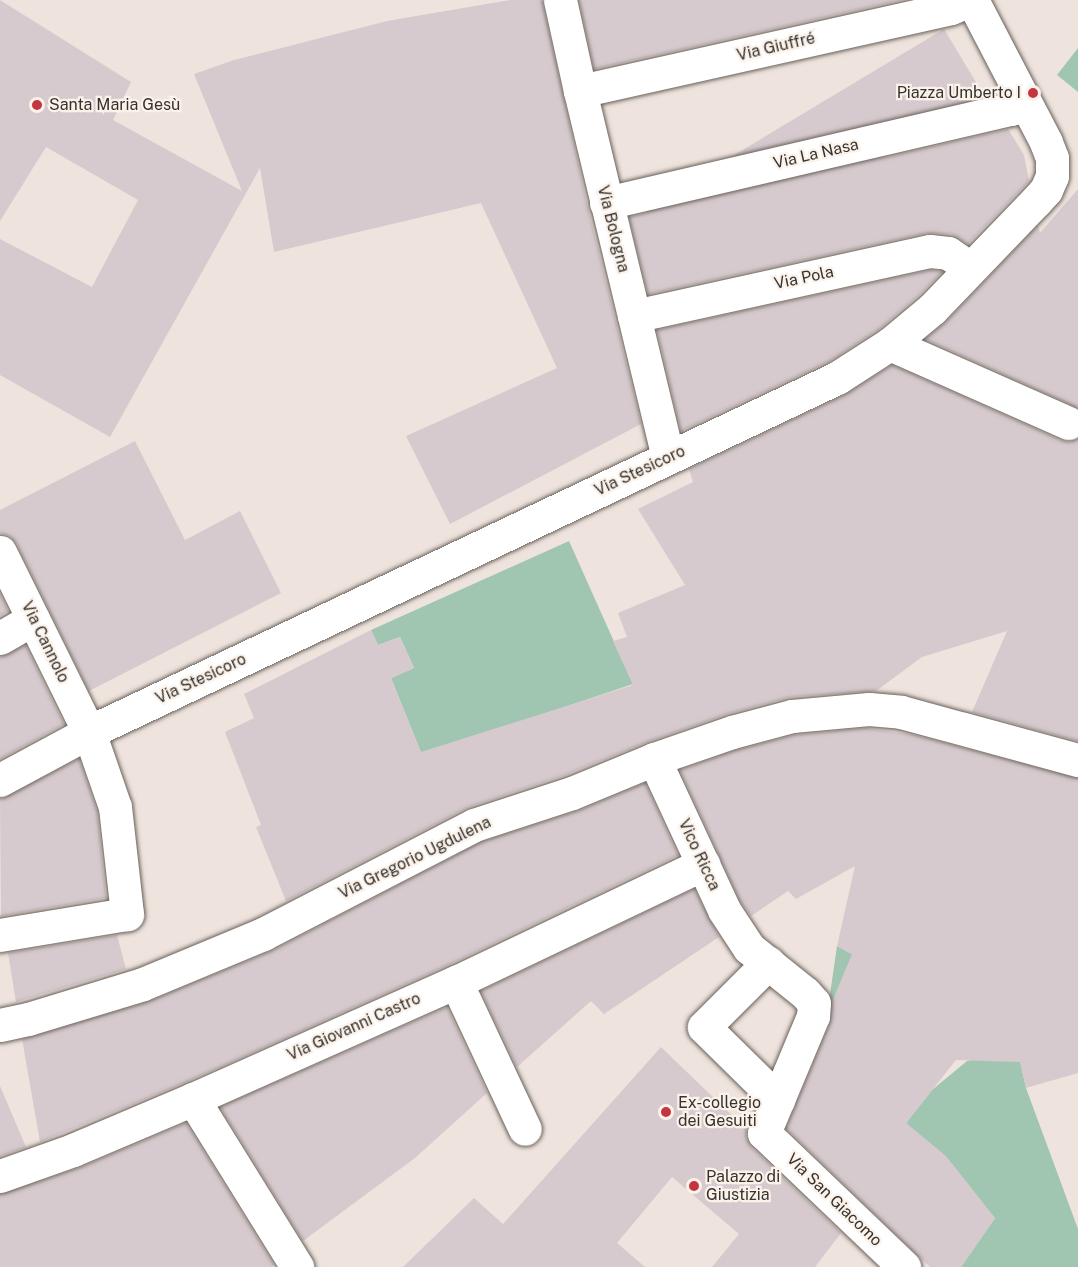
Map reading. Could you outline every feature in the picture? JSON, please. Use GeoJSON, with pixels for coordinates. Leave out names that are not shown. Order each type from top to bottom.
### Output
{"type":"FeatureCollection","features":[{"type":"Feature","properties":{"kind":"street","name":"Via Bologna"},"geometry":{"type":"LineString","coordinates":[[560,0],[579,92],[668,458]]}},
{"type":"Feature","properties":{"kind":"street","name":"Via Giuffré"},"geometry":{"type":"LineString","coordinates":[[579,92],[951,8],[972,0]]}},
{"type":"Feature","properties":{"kind":"street","name":"Via Stesicoro"},"geometry":{"type":"LineString","coordinates":[[0,780],[89,732],[837,378],[890,344],[932,309],[1046,190],[1052,176],[1052,158],[972,0]]}},
{"type":"Feature","properties":{"kind":"street","name":"Via La Nasa"},"geometry":{"type":"LineString","coordinates":[[606,203],[1011,109],[1025,103]]}},
{"type":"Feature","properties":{"kind":"street","name":"Via Pola"},"geometry":{"type":"LineString","coordinates":[[634,316],[930,250],[948,253],[970,268]]}},
{"type":"Feature","properties":{"kind":"street"},"geometry":{"type":"LineString","coordinates":[[890,344],[1068,423]]}},
{"type":"Feature","properties":{"kind":"street","name":"Via Cannolo"},"geometry":{"type":"LineString","coordinates":[[0,552],[89,732],[115,807],[127,914],[0,935]]}},
{"type":"Feature","properties":{"kind":"street"},"geometry":{"type":"LineString","coordinates":[[0,638],[33,619]]}},
{"type":"Feature","properties":{"kind":"street","name":"Via Gregorio Ugdulena"},"geometry":{"type":"LineString","coordinates":[[0,1025],[28,1019],[143,984],[263,934],[474,825],[572,793],[654,759],[732,732],[792,716],[869,709],[901,712],[1078,760]]}},
{"type":"Feature","properties":{"kind":"street","name":"Vico Ricca"},"geometry":{"type":"LineString","coordinates":[[654,759],[724,910],[759,956],[814,1003],[813,1016],[778,1100]]}},
{"type":"Feature","properties":{"kind":"street","name":"Via Giovanni Castro"},"geometry":{"type":"LineString","coordinates":[[0,1176],[73,1150],[193,1099],[456,982],[703,864]]}},
{"type":"Feature","properties":{"kind":"street"},"geometry":{"type":"LineString","coordinates":[[759,956],[704,1027],[778,1100]]}},
{"type":"Feature","properties":{"kind":"street"},"geometry":{"type":"LineString","coordinates":[[456,982],[525,1129]]}},
{"type":"Feature","properties":{"kind":"street"},"geometry":{"type":"LineString","coordinates":[[193,1099],[297,1267]]}},
{"type":"Feature","properties":{"kind":"street","name":"Via San Giacomo"},"geometry":{"type":"LineString","coordinates":[[778,1100],[764,1133],[904,1267]]}},
{"type":"Feature","properties":{"kind":"green space"},"geometry":{"type":"Polygon","coordinates":[[[1078,48],[1078,92],[1057,75],[1078,48]]]}},
{"type":"Feature","properties":{"kind":"green space"},"geometry":{"type":"Polygon","coordinates":[[[569,541],[633,684],[422,755],[391,678],[414,668],[400,637],[378,645],[371,630],[569,541]]]}},
{"type":"Feature","properties":{"kind":"green space"},"geometry":{"type":"Polygon","coordinates":[[[837,946],[878,968],[872,1044],[827,1015],[837,946]]]}},
{"type":"Feature","properties":{"kind":"green space"},"geometry":{"type":"Polygon","coordinates":[[[1018,1052],[1026,1088],[1078,1229],[1078,1267],[961,1267],[995,1218],[906,1123],[932,1090],[967,1061],[1018,1052]]]}},
{"type":"Feature","properties":{"kind":"building"},"geometry":{"type":"Polygon","coordinates":[[[0,0],[131,82],[113,120],[242,191],[194,74],[234,60],[387,21],[510,0],[542,0],[588,208],[641,424],[450,524],[406,436],[557,368],[481,203],[274,252],[260,168],[110,437],[0,375],[0,239],[92,287],[138,200],[46,147],[0,221],[0,0]]]}},
{"type":"Feature","properties":{"kind":"building"},"geometry":{"type":"Polygon","coordinates":[[[579,0],[901,0],[594,69],[579,0]]]}},
{"type":"Feature","properties":{"kind":"building"},"geometry":{"type":"Polygon","coordinates":[[[944,29],[985,97],[686,276],[645,209],[944,29]]]}},
{"type":"Feature","properties":{"kind":"building"},"geometry":{"type":"Polygon","coordinates":[[[1008,129],[1024,155],[1029,181],[968,244],[951,234],[926,233],[648,294],[629,217],[1008,129]]]}},
{"type":"Feature","properties":{"kind":"building"},"geometry":{"type":"Polygon","coordinates":[[[1078,189],[1078,408],[925,339],[946,322],[1038,225],[1040,233],[1078,189]]]}},
{"type":"Feature","properties":{"kind":"building"},"geometry":{"type":"Polygon","coordinates":[[[931,270],[942,272],[879,329],[828,362],[681,431],[657,330],[931,270]]]}},
{"type":"Feature","properties":{"kind":"building"},"geometry":{"type":"Polygon","coordinates":[[[892,365],[1060,440],[1069,442],[1078,439],[1078,741],[972,712],[1007,631],[922,657],[876,691],[790,697],[727,714],[647,742],[565,775],[468,807],[286,901],[256,827],[261,825],[225,732],[254,718],[244,694],[371,630],[378,645],[400,637],[414,668],[391,678],[421,752],[633,685],[613,641],[627,637],[618,613],[685,585],[638,509],[693,482],[689,469],[845,395],[892,365]]]}},
{"type":"Feature","properties":{"kind":"building"},"geometry":{"type":"Polygon","coordinates":[[[135,441],[185,540],[240,511],[281,593],[89,691],[17,544],[10,536],[0,533],[0,510],[135,441]]]}},
{"type":"Feature","properties":{"kind":"building"},"geometry":{"type":"Polygon","coordinates":[[[0,594],[8,611],[0,616],[0,594]]]}},
{"type":"Feature","properties":{"kind":"building"},"geometry":{"type":"Polygon","coordinates":[[[25,645],[64,724],[0,759],[0,657],[25,645]]]}},
{"type":"Feature","properties":{"kind":"building"},"geometry":{"type":"Polygon","coordinates":[[[866,728],[914,735],[1078,778],[1078,1073],[1026,1088],[1020,1062],[956,1060],[906,1123],[946,1156],[995,1218],[961,1267],[930,1267],[786,1128],[830,1023],[832,1002],[852,954],[837,946],[855,866],[796,899],[788,891],[751,916],[740,901],[680,770],[737,750],[795,735],[866,728]]]}},
{"type":"Feature","properties":{"kind":"building"},"geometry":{"type":"Polygon","coordinates":[[[79,759],[97,811],[106,898],[1,916],[0,799],[79,759]]]}},
{"type":"Feature","properties":{"kind":"building"},"geometry":{"type":"Polygon","coordinates":[[[645,783],[678,855],[448,965],[186,1082],[40,1142],[22,1039],[150,1001],[272,951],[481,842],[578,811],[645,783]]]}},
{"type":"Feature","properties":{"kind":"building"},"geometry":{"type":"Polygon","coordinates":[[[694,889],[719,937],[604,1014],[591,1001],[517,1067],[481,991],[694,889]]]}},
{"type":"Feature","properties":{"kind":"building"},"geometry":{"type":"Polygon","coordinates":[[[117,935],[126,969],[16,1002],[8,953],[117,935]]]}},
{"type":"Feature","properties":{"kind":"building"},"geometry":{"type":"Polygon","coordinates":[[[447,1007],[487,1093],[415,1158],[303,1241],[220,1107],[447,1007]]]}},
{"type":"Feature","properties":{"kind":"building","name":"Ex-collegio dei Gesuiti"},"geometry":{"type":"Polygon","coordinates":[[[661,1047],[746,1129],[746,1137],[751,1147],[841,1233],[815,1267],[712,1267],[739,1234],[672,1177],[617,1243],[645,1267],[403,1267],[474,1198],[503,1224],[661,1047]]]}},
{"type":"Feature","properties":{"kind":"building"},"geometry":{"type":"Polygon","coordinates":[[[0,1086],[26,1147],[0,1156],[0,1086]]]}},
{"type":"Feature","properties":{"kind":"building"},"geometry":{"type":"Polygon","coordinates":[[[186,1123],[274,1265],[271,1267],[0,1267],[0,1194],[79,1168],[186,1123]]]}},
{"type":"Feature","properties":{"kind":"place","name":"Piazza Umberto I"},"geometry":{"type":"Point","coordinates":[1033,93]}},
{"type":"Feature","properties":{"kind":"place","name":"Santa Maria Gesù"},"geometry":{"type":"Point","coordinates":[37,105]}},
{"type":"Feature","properties":{"kind":"place","name":"Ex-collegio dei Gesuiti"},"geometry":{"type":"Point","coordinates":[666,1112]}},
{"type":"Feature","properties":{"kind":"place","name":"Palazzo di Giustizia"},"geometry":{"type":"Point","coordinates":[694,1186]}}]}
